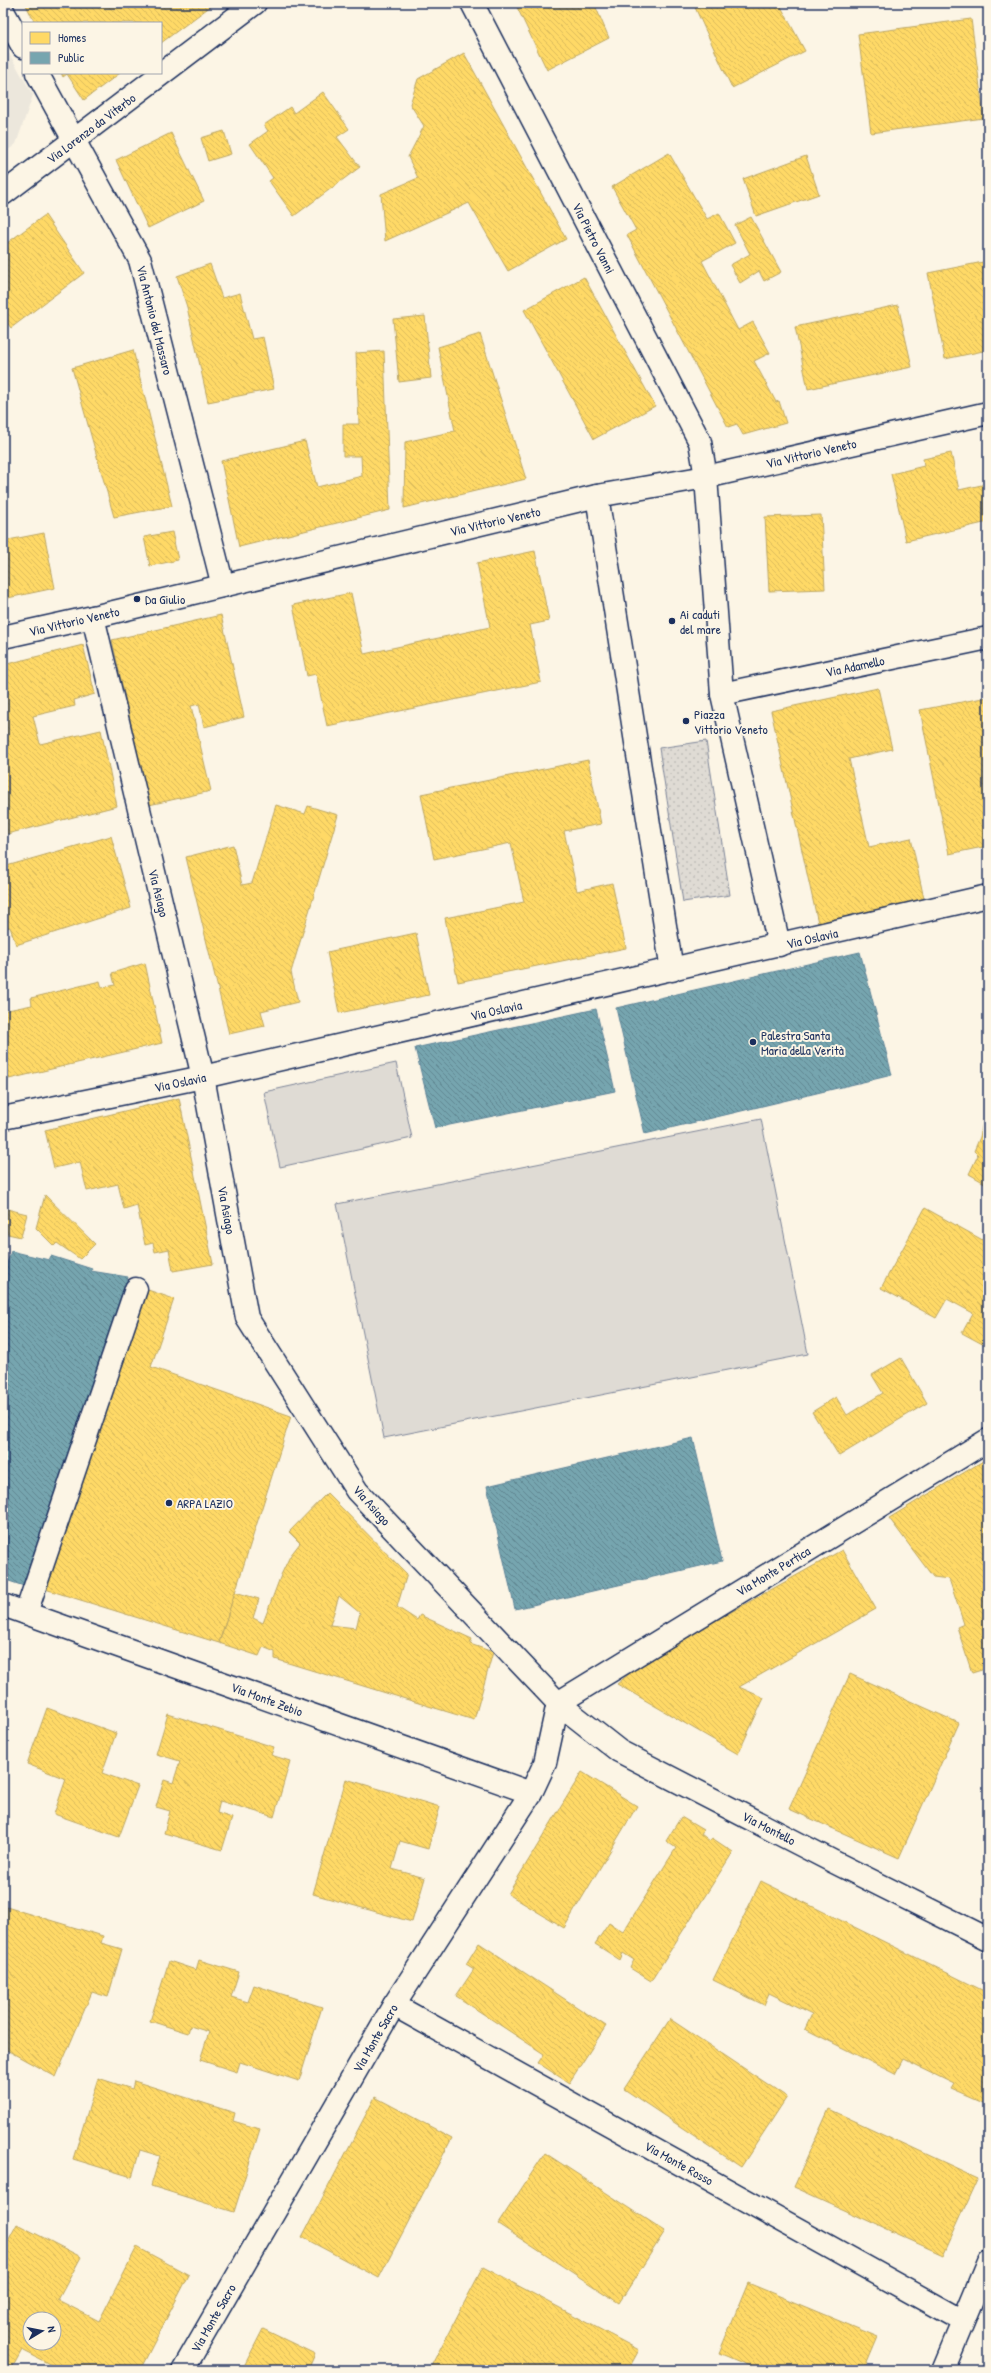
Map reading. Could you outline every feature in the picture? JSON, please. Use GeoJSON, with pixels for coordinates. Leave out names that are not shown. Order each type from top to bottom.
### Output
{"type":"FeatureCollection","features":[{"type":"Feature","properties":{"kind":"street","name":"Via Lorenzo da Viterbo"},"geometry":{"type":"LineString","coordinates":[[162,74],[255,3]]}},
{"type":"Feature","properties":{"kind":"street","name":"Via Pietro Vanni"},"geometry":{"type":"LineString","coordinates":[[472,3],[700,442],[706,477]]}},
{"type":"Feature","properties":{"kind":"street"},"geometry":{"type":"LineString","coordinates":[[3,11],[22,46]]}},
{"type":"Feature","properties":{"kind":"street","name":"Via Antonio del Massaro"},"geometry":{"type":"LineString","coordinates":[[38,74],[140,260],[223,586]]}},
{"type":"Feature","properties":{"kind":"street","name":"Via Lorenzo da Viterbo"},"geometry":{"type":"LineString","coordinates":[[3,194],[162,74]]}},
{"type":"Feature","properties":{"kind":"street","name":"Via Vittorio Veneto"},"geometry":{"type":"LineString","coordinates":[[3,637],[93,617],[597,496],[706,477],[988,413]]}},
{"type":"Feature","properties":{"kind":"street"},"geometry":{"type":"LineString","coordinates":[[706,477],[722,694],[778,945]]}},
{"type":"Feature","properties":{"kind":"street"},"geometry":{"type":"LineString","coordinates":[[597,496],[672,970]]}},
{"type":"Feature","properties":{"kind":"street","name":"Via Asiago"},"geometry":{"type":"LineString","coordinates":[[93,617],[204,1077],[247,1318],[357,1491],[558,1703]]}},
{"type":"Feature","properties":{"kind":"street","name":"Via Adamello"},"geometry":{"type":"LineString","coordinates":[[722,694],[988,638]]}},
{"type":"Feature","properties":{"kind":"street","name":"Via Oslavia"},"geometry":{"type":"LineString","coordinates":[[3,1118],[204,1077],[988,896]]}},
{"type":"Feature","properties":{"kind":"street"},"geometry":{"type":"LineString","coordinates":[[26,1613],[136,1289]]}},
{"type":"Feature","properties":{"kind":"street","name":"Via Monte Pertica"},"geometry":{"type":"LineString","coordinates":[[558,1703],[988,1440]]}},
{"type":"Feature","properties":{"kind":"street","name":"Via Monte Zebio"},"geometry":{"type":"LineString","coordinates":[[3,1605],[531,1792]]}},
{"type":"Feature","properties":{"kind":"street","name":"Via Monte Sacro"},"geometry":{"type":"LineString","coordinates":[[183,2370],[394,2005],[531,1792],[545,1763],[558,1703]]}},
{"type":"Feature","properties":{"kind":"street","name":"Via Montello"},"geometry":{"type":"LineString","coordinates":[[558,1703],[620,1750],[834,1862],[988,1939]]}},
{"type":"Feature","properties":{"kind":"street","name":"Via Monte Rosso"},"geometry":{"type":"LineString","coordinates":[[394,2005],[964,2321]]}},
{"type":"Feature","properties":{"kind":"street"},"geometry":{"type":"LineString","coordinates":[[943,2370],[988,2262]]}},
{"type":"Feature","properties":{"kind":"shaded area"},"geometry":{"type":"Polygon","coordinates":[[[3,43],[33,95],[16,144],[3,154],[3,43]]]}},
{"type":"Feature","properties":{"kind":"shaded area"},"geometry":{"type":"Polygon","coordinates":[[[706,741],[730,895],[683,902],[659,748],[706,741]]]}},
{"type":"Feature","properties":{"kind":"shaded area"},"geometry":{"type":"Polygon","coordinates":[[[396,1063],[412,1138],[280,1167],[264,1092],[396,1063]]]}},
{"type":"Feature","properties":{"kind":"shaded area"},"geometry":{"type":"Polygon","coordinates":[[[761,1119],[808,1354],[384,1438],[337,1204],[761,1119]]]}},
{"type":"Feature","properties":{"kind":"building: Homes"},"geometry":{"type":"Polygon","coordinates":[[[25,3],[215,3],[162,42],[162,22],[34,22],[25,3]]]}},
{"type":"Feature","properties":{"kind":"building: Homes"},"geometry":{"type":"Polygon","coordinates":[[[515,3],[594,3],[609,38],[547,70],[515,3]]]}},
{"type":"Feature","properties":{"kind":"building: Homes"},"geometry":{"type":"Polygon","coordinates":[[[693,3],[779,3],[805,51],[732,88],[693,3]]]}},
{"type":"Feature","properties":{"kind":"building: Homes"},"geometry":{"type":"Polygon","coordinates":[[[971,19],[984,118],[871,133],[858,34],[971,19]]]}},
{"type":"Feature","properties":{"kind":"building: Homes"},"geometry":{"type":"Polygon","coordinates":[[[464,53],[566,239],[508,271],[469,203],[385,241],[381,194],[418,178],[408,157],[424,126],[410,104],[418,79],[464,53]]]}},
{"type":"Feature","properties":{"kind":"building: Homes"},"geometry":{"type":"Polygon","coordinates":[[[67,74],[119,74],[84,100],[67,74]]]}},
{"type":"Feature","properties":{"kind":"building: Homes"},"geometry":{"type":"Polygon","coordinates":[[[323,92],[349,129],[337,137],[360,167],[294,216],[269,181],[273,178],[250,144],[268,131],[264,125],[290,107],[294,113],[323,92]]]}},
{"type":"Feature","properties":{"kind":"building: Homes"},"geometry":{"type":"Polygon","coordinates":[[[224,131],[231,154],[208,161],[201,138],[224,131]]]}},
{"type":"Feature","properties":{"kind":"building: Homes"},"geometry":{"type":"Polygon","coordinates":[[[171,133],[204,201],[148,228],[116,160],[171,133]]]}},
{"type":"Feature","properties":{"kind":"building: Homes"},"geometry":{"type":"Polygon","coordinates":[[[669,153],[707,219],[719,213],[735,243],[702,261],[738,330],[753,322],[770,353],[754,361],[776,402],[779,401],[786,423],[743,435],[737,424],[728,427],[627,235],[636,230],[612,187],[669,153]]]}},
{"type":"Feature","properties":{"kind":"building: Homes"},"geometry":{"type":"Polygon","coordinates":[[[806,156],[819,194],[756,216],[743,179],[806,156]]]}},
{"type":"Feature","properties":{"kind":"building: Homes"},"geometry":{"type":"Polygon","coordinates":[[[45,215],[84,273],[11,328],[3,317],[3,246],[45,215]]]}},
{"type":"Feature","properties":{"kind":"building: Homes"},"geometry":{"type":"Polygon","coordinates":[[[751,217],[781,272],[764,281],[759,271],[740,283],[730,265],[750,254],[735,225],[751,217]]]}},
{"type":"Feature","properties":{"kind":"building: Homes"},"geometry":{"type":"Polygon","coordinates":[[[988,261],[988,350],[945,359],[928,273],[988,261]]]}},
{"type":"Feature","properties":{"kind":"building: Homes"},"geometry":{"type":"Polygon","coordinates":[[[210,264],[222,298],[240,293],[252,339],[263,337],[274,389],[208,402],[187,307],[177,276],[210,264]]]}},
{"type":"Feature","properties":{"kind":"building: Homes"},"geometry":{"type":"Polygon","coordinates":[[[584,277],[655,406],[594,439],[524,310],[584,277]]]}},
{"type":"Feature","properties":{"kind":"building: Homes"},"geometry":{"type":"Polygon","coordinates":[[[898,305],[912,367],[808,389],[795,327],[898,305]]]}},
{"type":"Feature","properties":{"kind":"building: Homes"},"geometry":{"type":"Polygon","coordinates":[[[425,316],[431,378],[399,382],[393,319],[425,316]]]}},
{"type":"Feature","properties":{"kind":"building: Homes"},"geometry":{"type":"Polygon","coordinates":[[[480,334],[526,479],[404,508],[405,442],[455,431],[438,347],[480,334]]]}},
{"type":"Feature","properties":{"kind":"building: Homes"},"geometry":{"type":"Polygon","coordinates":[[[133,350],[172,506],[114,517],[72,368],[133,350]]]}},
{"type":"Feature","properties":{"kind":"building: Homes"},"geometry":{"type":"Polygon","coordinates":[[[384,351],[390,510],[239,547],[221,461],[305,441],[317,487],[362,476],[361,456],[343,456],[343,424],[359,424],[356,353],[384,351]]]}},
{"type":"Feature","properties":{"kind":"building: Homes"},"geometry":{"type":"Polygon","coordinates":[[[951,453],[959,490],[986,484],[988,522],[906,541],[891,474],[924,466],[923,459],[951,453]]]}},
{"type":"Feature","properties":{"kind":"building: Homes"},"geometry":{"type":"Polygon","coordinates":[[[821,515],[825,589],[769,591],[765,517],[821,515]]]}},
{"type":"Feature","properties":{"kind":"building: Homes"},"geometry":{"type":"Polygon","coordinates":[[[172,532],[178,560],[150,566],[144,537],[172,532]]]}},
{"type":"Feature","properties":{"kind":"building: Homes"},"geometry":{"type":"Polygon","coordinates":[[[44,533],[55,588],[3,599],[3,541],[44,533]]]}},
{"type":"Feature","properties":{"kind":"building: Homes"},"geometry":{"type":"Polygon","coordinates":[[[535,551],[549,621],[530,625],[541,682],[327,726],[316,674],[307,676],[293,605],[351,593],[364,654],[490,627],[477,563],[535,551]]]}},
{"type":"Feature","properties":{"kind":"building: Homes"},"geometry":{"type":"Polygon","coordinates":[[[221,615],[244,717],[204,727],[199,704],[191,706],[211,791],[149,805],[112,640],[221,615]]]}},
{"type":"Feature","properties":{"kind":"building: Homes"},"geometry":{"type":"Polygon","coordinates":[[[83,645],[95,694],[74,700],[75,706],[33,716],[40,744],[101,730],[117,806],[3,835],[3,665],[83,645]]]}},
{"type":"Feature","properties":{"kind":"building: Homes"},"geometry":{"type":"Polygon","coordinates":[[[878,688],[892,749],[849,759],[869,847],[911,838],[924,899],[818,923],[771,711],[878,688]]]}},
{"type":"Feature","properties":{"kind":"building: Homes"},"geometry":{"type":"Polygon","coordinates":[[[988,697],[988,846],[949,854],[920,710],[988,697]]]}},
{"type":"Feature","properties":{"kind":"building: Homes"},"geometry":{"type":"Polygon","coordinates":[[[588,760],[601,824],[564,831],[577,891],[612,883],[626,948],[458,982],[445,918],[524,902],[511,843],[434,859],[421,794],[588,760]]]}},
{"type":"Feature","properties":{"kind":"building: Homes"},"geometry":{"type":"Polygon","coordinates":[[[276,805],[305,814],[308,806],[338,815],[291,972],[298,1002],[261,1011],[265,1026],[229,1034],[186,857],[233,845],[242,885],[252,883],[276,805]]]}},
{"type":"Feature","properties":{"kind":"building: Homes"},"geometry":{"type":"Polygon","coordinates":[[[111,836],[131,908],[16,945],[10,927],[3,929],[3,867],[111,836]]]}},
{"type":"Feature","properties":{"kind":"building: Homes"},"geometry":{"type":"Polygon","coordinates":[[[416,933],[429,995],[339,1013],[327,952],[416,933]]]}},
{"type":"Feature","properties":{"kind":"building: Homes"},"geometry":{"type":"Polygon","coordinates":[[[145,963],[162,1043],[9,1079],[6,1066],[3,1067],[3,1011],[32,1005],[31,998],[100,981],[102,988],[115,985],[112,973],[145,963]]]}},
{"type":"Feature","properties":{"kind":"building: Homes"},"geometry":{"type":"Polygon","coordinates":[[[179,1098],[213,1264],[173,1271],[169,1249],[155,1252],[153,1243],[145,1245],[137,1205],[124,1209],[118,1184],[87,1191],[80,1162],[54,1168],[45,1130],[179,1098]]]}},
{"type":"Feature","properties":{"kind":"building: Homes"},"geometry":{"type":"Polygon","coordinates":[[[988,1100],[988,1185],[969,1174],[978,1155],[974,1151],[980,1137],[988,1100]]]}},
{"type":"Feature","properties":{"kind":"building: Homes"},"geometry":{"type":"Polygon","coordinates":[[[45,1195],[95,1244],[80,1259],[57,1243],[54,1246],[36,1228],[45,1195]]]}},
{"type":"Feature","properties":{"kind":"building: Homes"},"geometry":{"type":"Polygon","coordinates":[[[3,1208],[27,1214],[21,1237],[3,1233],[3,1208]]]}},
{"type":"Feature","properties":{"kind":"building: Homes"},"geometry":{"type":"Polygon","coordinates":[[[925,1208],[988,1243],[988,1347],[962,1333],[973,1313],[947,1299],[936,1318],[881,1288],[925,1208]]]}},
{"type":"Feature","properties":{"kind":"building: Homes","name":"ARPA LAZIO"},"geometry":{"type":"Polygon","coordinates":[[[148,1290],[174,1299],[151,1367],[291,1416],[219,1643],[45,1589],[148,1290]]]}},
{"type":"Feature","properties":{"kind":"building: Homes"},"geometry":{"type":"Polygon","coordinates":[[[901,1358],[927,1403],[839,1456],[812,1412],[836,1397],[847,1415],[883,1393],[872,1375],[901,1358]]]}},
{"type":"Feature","properties":{"kind":"building: Homes"},"geometry":{"type":"Polygon","coordinates":[[[988,1458],[988,1668],[972,1673],[957,1627],[964,1624],[949,1579],[933,1577],[889,1518],[988,1458]]]}},
{"type":"Feature","properties":{"kind":"building: Homes"},"geometry":{"type":"Polygon","coordinates":[[[327,1493],[407,1574],[397,1607],[417,1620],[420,1615],[472,1639],[470,1644],[493,1652],[474,1720],[275,1659],[275,1652],[263,1647],[259,1656],[219,1643],[235,1592],[259,1599],[253,1618],[263,1623],[281,1575],[290,1556],[300,1543],[289,1532],[327,1493]],[[339,1596],[330,1625],[356,1628],[360,1613],[339,1596]]]}},
{"type":"Feature","properties":{"kind":"building: Homes"},"geometry":{"type":"Polygon","coordinates":[[[842,1550],[876,1609],[739,1687],[764,1698],[738,1754],[617,1684],[647,1659],[842,1550]]]}},
{"type":"Feature","properties":{"kind":"building: Homes"},"geometry":{"type":"Polygon","coordinates":[[[850,1674],[959,1723],[899,1858],[789,1809],[850,1674]]]}},
{"type":"Feature","properties":{"kind":"building: Homes"},"geometry":{"type":"Polygon","coordinates":[[[47,1708],[116,1733],[102,1773],[138,1786],[119,1837],[54,1814],[66,1779],[27,1764],[47,1708]]]}},
{"type":"Feature","properties":{"kind":"building: Homes"},"geometry":{"type":"Polygon","coordinates":[[[168,1714],[274,1747],[271,1755],[290,1761],[274,1817],[220,1801],[217,1813],[232,1818],[222,1850],[164,1833],[170,1811],[156,1807],[164,1780],[173,1783],[180,1761],[156,1754],[168,1714]]]}},
{"type":"Feature","properties":{"kind":"building: Homes"},"geometry":{"type":"Polygon","coordinates":[[[582,1772],[637,1806],[564,1928],[508,1894],[582,1772]]]}},
{"type":"Feature","properties":{"kind":"building: Homes"},"geometry":{"type":"Polygon","coordinates":[[[346,1779],[440,1807],[428,1849],[400,1841],[392,1869],[425,1878],[412,1922],[313,1894],[346,1779]]]}},
{"type":"Feature","properties":{"kind":"building: Homes"},"geometry":{"type":"Polygon","coordinates":[[[681,1817],[703,1830],[701,1834],[710,1841],[712,1838],[733,1852],[651,1981],[630,1968],[634,1960],[623,1953],[620,1960],[595,1944],[609,1923],[623,1932],[676,1848],[666,1841],[681,1817]]]}},
{"type":"Feature","properties":{"kind":"building: Homes"},"geometry":{"type":"Polygon","coordinates":[[[761,1881],[988,1993],[988,2105],[951,2089],[954,2084],[903,2059],[895,2074],[805,2029],[812,2014],[769,1993],[764,2005],[713,1980],[761,1881]]]}},
{"type":"Feature","properties":{"kind":"building: Homes"},"geometry":{"type":"Polygon","coordinates":[[[3,1906],[103,1936],[101,1943],[122,1949],[108,1997],[92,1992],[56,2077],[3,2048],[3,1906]]]}},
{"type":"Feature","properties":{"kind":"building: Homes"},"geometry":{"type":"Polygon","coordinates":[[[479,1943],[606,2026],[569,2083],[538,2063],[544,2054],[456,1996],[474,1969],[466,1964],[479,1943]]]}},
{"type":"Feature","properties":{"kind":"building: Homes"},"geometry":{"type":"Polygon","coordinates":[[[199,1960],[239,1972],[231,1997],[248,2002],[254,1985],[322,2007],[299,2081],[240,2062],[237,2072],[200,2060],[209,2032],[190,2026],[188,2033],[150,2021],[169,1961],[196,1970],[199,1960]]]}},
{"type":"Feature","properties":{"kind":"building: Homes"},"geometry":{"type":"Polygon","coordinates":[[[670,2019],[787,2097],[741,2167],[624,2089],[670,2019]]]}},
{"type":"Feature","properties":{"kind":"building: Homes"},"geometry":{"type":"Polygon","coordinates":[[[98,2078],[132,2089],[134,2081],[235,2113],[233,2121],[260,2129],[234,2212],[151,2186],[160,2156],[140,2150],[132,2177],[73,2159],[98,2078]]]}},
{"type":"Feature","properties":{"kind":"building: Homes"},"geometry":{"type":"Polygon","coordinates":[[[375,2097],[452,2138],[379,2278],[302,2237],[375,2097]]]}},
{"type":"Feature","properties":{"kind":"building: Homes"},"geometry":{"type":"Polygon","coordinates":[[[829,2109],[978,2178],[943,2255],[794,2187],[829,2109]]]}},
{"type":"Feature","properties":{"kind":"building: Homes"},"geometry":{"type":"Polygon","coordinates":[[[545,2153],[665,2231],[619,2303],[498,2224],[545,2153]]]}},
{"type":"Feature","properties":{"kind":"building: Homes"},"geometry":{"type":"Polygon","coordinates":[[[17,2224],[81,2257],[58,2300],[99,2321],[137,2247],[189,2275],[140,2370],[61,2370],[24,2351],[62,2351],[62,2311],[22,2311],[22,2350],[11,2370],[3,2366],[3,2250],[17,2224]]]}},
{"type":"Feature","properties":{"kind":"building: Homes"},"geometry":{"type":"Polygon","coordinates":[[[483,2267],[639,2350],[628,2370],[429,2370],[483,2267]]]}},
{"type":"Feature","properties":{"kind":"building: Homes"},"geometry":{"type":"Polygon","coordinates":[[[748,2283],[878,2337],[864,2370],[759,2370],[719,2353],[748,2283]]]}},
{"type":"Feature","properties":{"kind":"building: Homes"},"geometry":{"type":"Polygon","coordinates":[[[263,2329],[315,2354],[308,2370],[242,2370],[263,2329]]]}},
{"type":"Feature","properties":{"kind":"building: Public","name":"Palestra Santa Maria della Verità"},"geometry":{"type":"Polygon","coordinates":[[[860,952],[892,1075],[645,1134],[616,1008],[860,952]]]}},
{"type":"Feature","properties":{"kind":"building: Public"},"geometry":{"type":"Polygon","coordinates":[[[596,1009],[615,1091],[435,1128],[415,1048],[596,1009]]]}},
{"type":"Feature","properties":{"kind":"building: Public"},"geometry":{"type":"Polygon","coordinates":[[[11,1251],[49,1260],[51,1256],[92,1269],[91,1271],[128,1277],[27,1587],[3,1579],[3,1276],[11,1251]]]}},
{"type":"Feature","properties":{"kind":"building: Public"},"geometry":{"type":"Polygon","coordinates":[[[693,1438],[722,1561],[515,1609],[487,1486],[693,1438]]]}},
{"type":"Feature","properties":{"kind":"place","name":"Da Giulio"},"geometry":{"type":"Point","coordinates":[137,599]}},
{"type":"Feature","properties":{"kind":"place","name":"Ai caduti del mare"},"geometry":{"type":"Point","coordinates":[672,621]}},
{"type":"Feature","properties":{"kind":"place","name":"Piazza Vittorio Veneto"},"geometry":{"type":"Point","coordinates":[686,721]}},
{"type":"Feature","properties":{"kind":"place","name":"Palestra Santa Maria della Verità"},"geometry":{"type":"Point","coordinates":[753,1042]}},
{"type":"Feature","properties":{"kind":"place","name":"ARPA LAZIO"},"geometry":{"type":"Point","coordinates":[169,1503]}}]}
